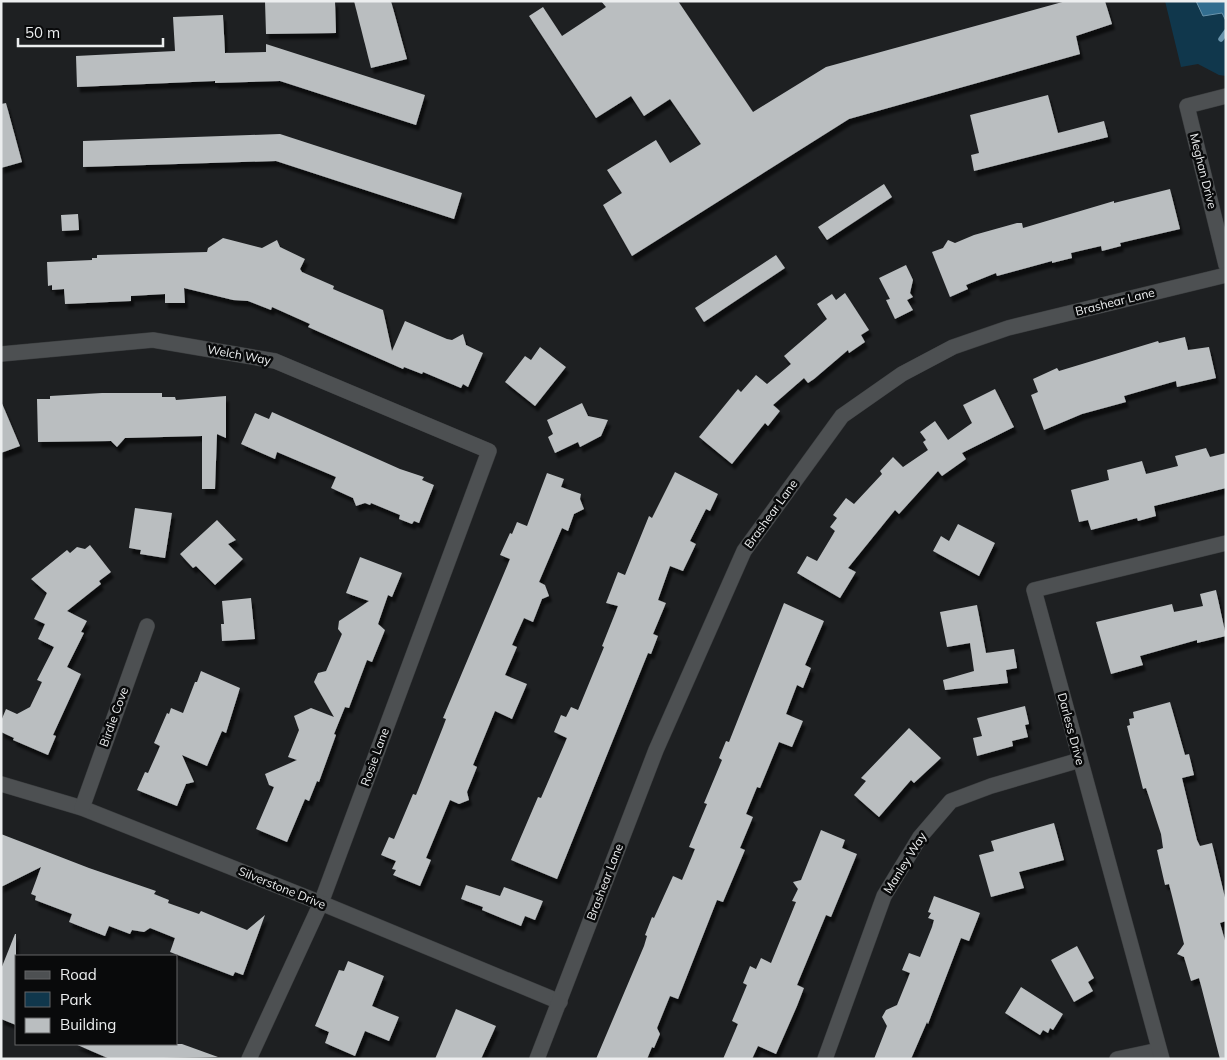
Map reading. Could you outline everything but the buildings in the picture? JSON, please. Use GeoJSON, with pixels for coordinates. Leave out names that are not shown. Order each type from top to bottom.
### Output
{"type":"FeatureCollection","features":[{"type":"Feature","properties":{"kind":"street","name":"Meghan Drive"},"geometry":{"type":"LineString","coordinates":[[1226,96],[1187,106],[1226,265]]}},
{"type":"Feature","properties":{"kind":"street","name":"Brashear Lane"},"geometry":{"type":"LineString","coordinates":[[537,1059],[656,750],[744,551],[842,416],[902,374],[953,347],[1008,328],[1226,275]]}},
{"type":"Feature","properties":{"kind":"street","name":"Welch Way"},"geometry":{"type":"LineString","coordinates":[[1,354],[154,340],[275,361],[490,451]]}},
{"type":"Feature","properties":{"kind":"street","name":"Rosie Lane"},"geometry":{"type":"LineString","coordinates":[[250,1059],[321,903],[490,451]]}},
{"type":"Feature","properties":{"kind":"street","name":"Darless Drive"},"geometry":{"type":"LineString","coordinates":[[1160,1054],[1034,590],[1226,543]]}},
{"type":"Feature","properties":{"kind":"street","name":"Birdie Cove"},"geometry":{"type":"LineString","coordinates":[[82,808],[147,626]]}},
{"type":"Feature","properties":{"kind":"street","name":"Manley Way"},"geometry":{"type":"LineString","coordinates":[[825,1059],[884,896],[920,837],[951,800],[991,786],[1080,760]]}},
{"type":"Feature","properties":{"kind":"street","name":"Silverstone Drive"},"geometry":{"type":"LineString","coordinates":[[1,784],[82,808],[321,903],[560,1002]]}},
{"type":"Feature","properties":{"kind":"street"},"geometry":{"type":"LineString","coordinates":[[1118,1059],[1160,1054]]}},
{"type":"Feature","properties":{"kind":"green space"},"geometry":{"type":"Polygon","coordinates":[[[1165,1],[1226,1],[1226,76],[1219,75],[1198,64],[1181,67],[1165,1]]]}},
{"type":"Feature","properties":{"kind":"shaded area"},"geometry":{"type":"Polygon","coordinates":[[[1196,1],[1226,1],[1226,21],[1222,13],[1203,16],[1196,1]]]}},
{"type":"Feature","properties":{"kind":"waterway"},"geometry":{"type":"LineString","coordinates":[[1221,39],[1226,32]]}}]}
